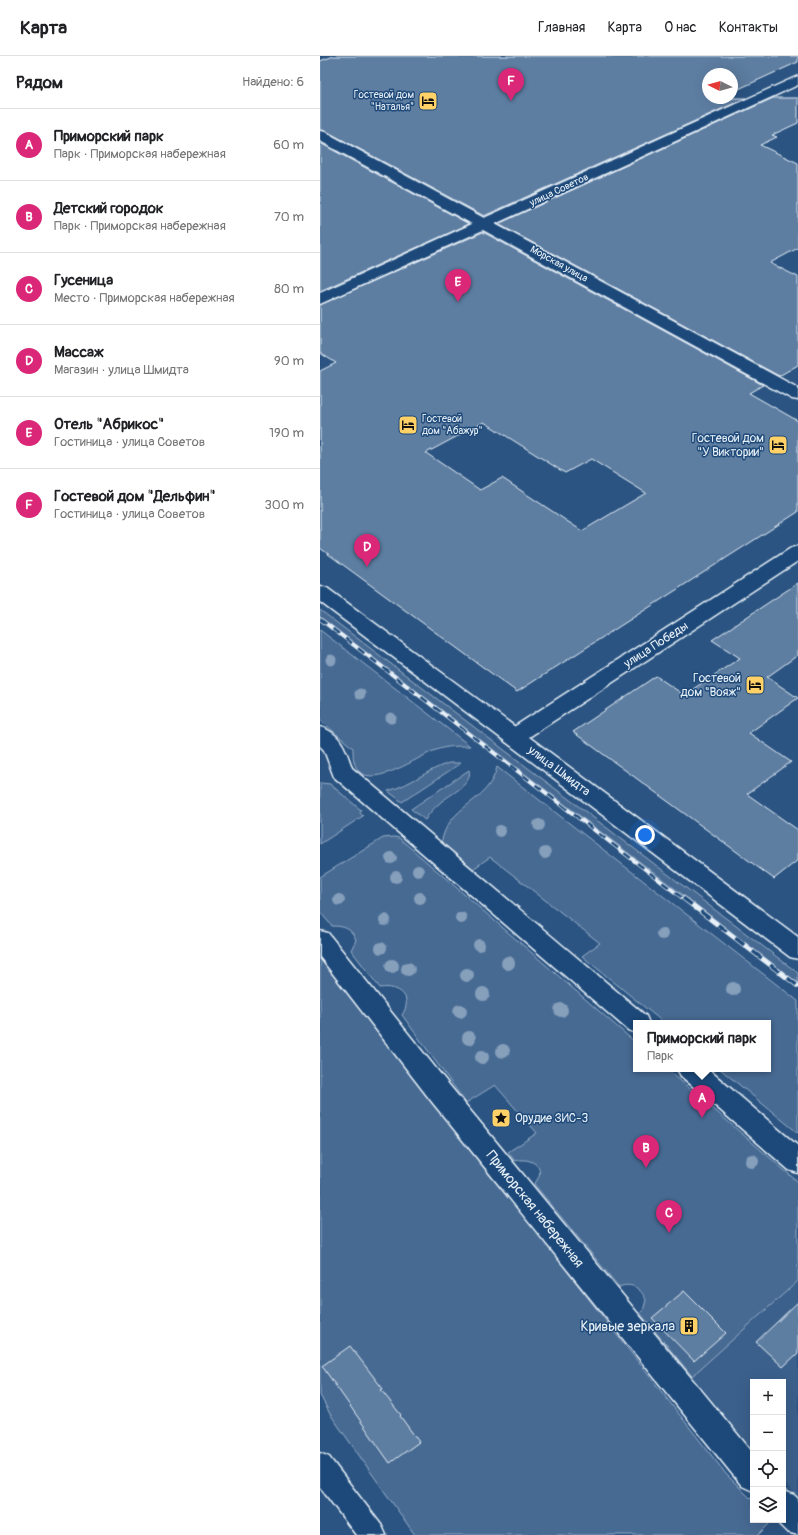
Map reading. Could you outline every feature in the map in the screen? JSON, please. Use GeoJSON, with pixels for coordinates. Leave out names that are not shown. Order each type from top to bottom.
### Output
{"type":"FeatureCollection","features":[{"type":"Feature","properties":{"kind":"street","name":"улица Советов"},"geometry":{"type":"LineString","coordinates":[[320,299],[798,80]]}},
{"type":"Feature","properties":{"kind":"street","name":"Морская улица"},"geometry":{"type":"LineString","coordinates":[[320,135],[798,395]]}},
{"type":"Feature","properties":{"kind":"street","name":"улица Победы"},"geometry":{"type":"LineString","coordinates":[[514,737],[798,552]]}},
{"type":"Feature","properties":{"kind":"street","name":"улица Шмидта"},"geometry":{"type":"LineString","coordinates":[[320,592],[798,950]]}},
{"type":"Feature","properties":{"kind":"street"},"geometry":{"type":"LineString","coordinates":[[320,734],[334,746],[342,772],[433,848],[633,1020]]}},
{"type":"Feature","properties":{"kind":"street","name":"Приморская набережная"},"geometry":{"type":"LineString","coordinates":[[320,940],[446,1100],[750,1472]]}},
{"type":"Feature","properties":{"kind":"street"},"geometry":{"type":"LineString","coordinates":[[693,1072],[798,1162]]}},
{"type":"Feature","properties":{"kind":"street"},"geometry":{"type":"LineString","coordinates":[[786,1509],[798,1521]]}},
{"type":"Feature","properties":{"kind":"lane"},"geometry":{"type":"LineString","coordinates":[[320,1466],[373,1535]]}},
{"type":"Feature","properties":{"kind":"shaded area"},"geometry":{"type":"Polygon","coordinates":[[[320,610],[798,973],[798,983],[320,617],[320,610]]]}},
{"type":"Feature","properties":{"kind":"shaded area"},"geometry":{"type":"Polygon","coordinates":[[[320,630],[470,746],[448,747],[436,750],[400,768],[386,773],[373,776],[362,774],[355,765],[353,748],[320,720],[320,630]]]}},
{"type":"Feature","properties":{"kind":"shaded area"},"geometry":{"type":"Polygon","coordinates":[[[449,763],[461,763],[402,802],[388,791],[404,785],[433,769],[449,763]]]}},
{"type":"Feature","properties":{"kind":"shaded area"},"geometry":{"type":"Polygon","coordinates":[[[497,767],[798,1001],[798,1133],[724,1072],[771,1072],[771,1020],[660,1020],[582,956],[600,943],[490,857],[473,869],[441,844],[445,830],[451,820],[477,797],[492,780],[497,767]]]}},
{"type":"Feature","properties":{"kind":"shaded area"},"geometry":{"type":"Polygon","coordinates":[[[469,770],[468,780],[465,784],[439,803],[430,812],[425,820],[411,809],[469,770]]]}},
{"type":"Feature","properties":{"kind":"shaded area"},"geometry":{"type":"Polygon","coordinates":[[[320,783],[330,784],[361,810],[360,813],[363,816],[320,844],[320,783]]]}},
{"type":"Feature","properties":{"kind":"shaded area"},"geometry":{"type":"Polygon","coordinates":[[[383,838],[399,838],[633,1040],[633,1072],[670,1072],[798,1182],[798,1281],[692,1376],[640,1313],[643,1311],[646,1300],[641,1292],[635,1287],[628,1285],[619,1287],[534,1184],[540,1173],[539,1168],[527,1160],[515,1161],[508,1152],[537,1133],[495,1085],[466,1103],[402,1015],[406,1003],[403,994],[393,988],[380,988],[351,950],[356,940],[350,930],[340,926],[332,926],[320,912],[320,877],[383,838]]]}},
{"type":"Feature","properties":{"kind":"shaded area"},"geometry":{"type":"Polygon","coordinates":[[[320,956],[726,1474],[750,1498],[750,1523],[770,1523],[758,1535],[415,1535],[330,1414],[320,1395],[320,956]]]}},
{"type":"Feature","properties":{"kind":"shaded area"},"geometry":{"type":"Polygon","coordinates":[[[798,1281],[798,1497],[786,1484],[786,1379],[750,1379],[750,1446],[692,1376],[798,1281]]]}},
{"type":"Feature","properties":{"kind":"building"},"geometry":{"type":"Polygon","coordinates":[[[334,56],[798,56],[798,62],[738,89],[738,68],[702,68],[702,104],[733,104],[484,216],[326,131],[320,130],[320,61],[334,56]]]}},
{"type":"Feature","properties":{"kind":"building"},"geometry":{"type":"Polygon","coordinates":[[[738,98],[746,98],[738,102],[738,98]]]}},
{"type":"Feature","properties":{"kind":"building"},"geometry":{"type":"Polygon","coordinates":[[[773,98],[798,98],[798,123],[772,135],[777,137],[760,145],[798,163],[798,248],[770,263],[798,277],[798,365],[779,376],[498,224],[773,98]]]}},
{"type":"Feature","properties":{"kind":"building"},"geometry":{"type":"Polygon","coordinates":[[[320,143],[469,224],[320,291],[320,143]]]}},
{"type":"Feature","properties":{"kind":"building"},"geometry":{"type":"Polygon","coordinates":[[[483,232],[763,385],[749,393],[798,421],[798,512],[517,692],[320,548],[320,371],[336,363],[320,353],[320,305],[483,232]],[[484,422],[426,453],[480,490],[502,478],[582,531],[646,493],[591,459],[565,473],[484,422]]]}},
{"type":"Feature","properties":{"kind":"building"},"geometry":{"type":"Polygon","coordinates":[[[798,583],[798,655],[767,677],[798,698],[749,733],[791,762],[747,794],[798,830],[798,860],[774,879],[573,732],[656,676],[684,695],[740,658],[712,640],[798,583]]]}},
{"type":"Feature","properties":{"kind":"building","name":"Кривые зеркала"},"geometry":{"type":"Polygon","coordinates":[[[684,1291],[726,1333],[694,1361],[652,1318],[684,1291]]]}},
{"type":"Feature","properties":{"kind":"building"},"geometry":{"type":"Polygon","coordinates":[[[798,1302],[798,1353],[783,1367],[756,1342],[798,1302]]]}},
{"type":"Feature","properties":{"kind":"building"},"geometry":{"type":"Polygon","coordinates":[[[350,1346],[383,1389],[381,1390],[401,1415],[400,1416],[419,1442],[390,1463],[322,1366],[350,1346]]]}},
{"type":"Feature","properties":{"kind":"railway"},"geometry":{"type":"LineString","coordinates":[[320,619],[684,899]]}},
{"type":"Feature","properties":{"kind":"railway"},"geometry":{"type":"LineString","coordinates":[[683,898],[798,986]]}},
{"type":"Feature","properties":{"kind":"place","name":"Гостевой дом \"Наталья\""},"geometry":{"type":"Point","coordinates":[428,101]}},
{"type":"Feature","properties":{"kind":"place","name":"Гостевой дом \"Дельфин\""},"geometry":{"type":"Point","coordinates":[511,101]}},
{"type":"Feature","properties":{"kind":"place","name":"Отель \"Абрикос\""},"geometry":{"type":"Point","coordinates":[458,302]}},
{"type":"Feature","properties":{"kind":"place","name":"Гостевой дом \"Абажур\""},"geometry":{"type":"Point","coordinates":[408,425]}},
{"type":"Feature","properties":{"kind":"place","name":"Гостевой дом \"У Виктории\""},"geometry":{"type":"Point","coordinates":[778,445]}},
{"type":"Feature","properties":{"kind":"place","name":"Массаж"},"geometry":{"type":"Point","coordinates":[367,567]}},
{"type":"Feature","properties":{"kind":"place","name":"Гостевой дом \"Вояж\""},"geometry":{"type":"Point","coordinates":[755,685]}},
{"type":"Feature","properties":{"kind":"place","name":"Орудие ЗИС-3"},"geometry":{"type":"Point","coordinates":[501,1118]}},
{"type":"Feature","properties":{"kind":"place","name":"Приморский парк"},"geometry":{"type":"Point","coordinates":[702,1118]}},
{"type":"Feature","properties":{"kind":"place","name":"Детский городок"},"geometry":{"type":"Point","coordinates":[646,1168]}},
{"type":"Feature","properties":{"kind":"place","name":"Гусеница"},"geometry":{"type":"Point","coordinates":[669,1233]}},
{"type":"Feature","properties":{"kind":"place","name":"Кривые зеркала"},"geometry":{"type":"Point","coordinates":[689,1326]}}]}
